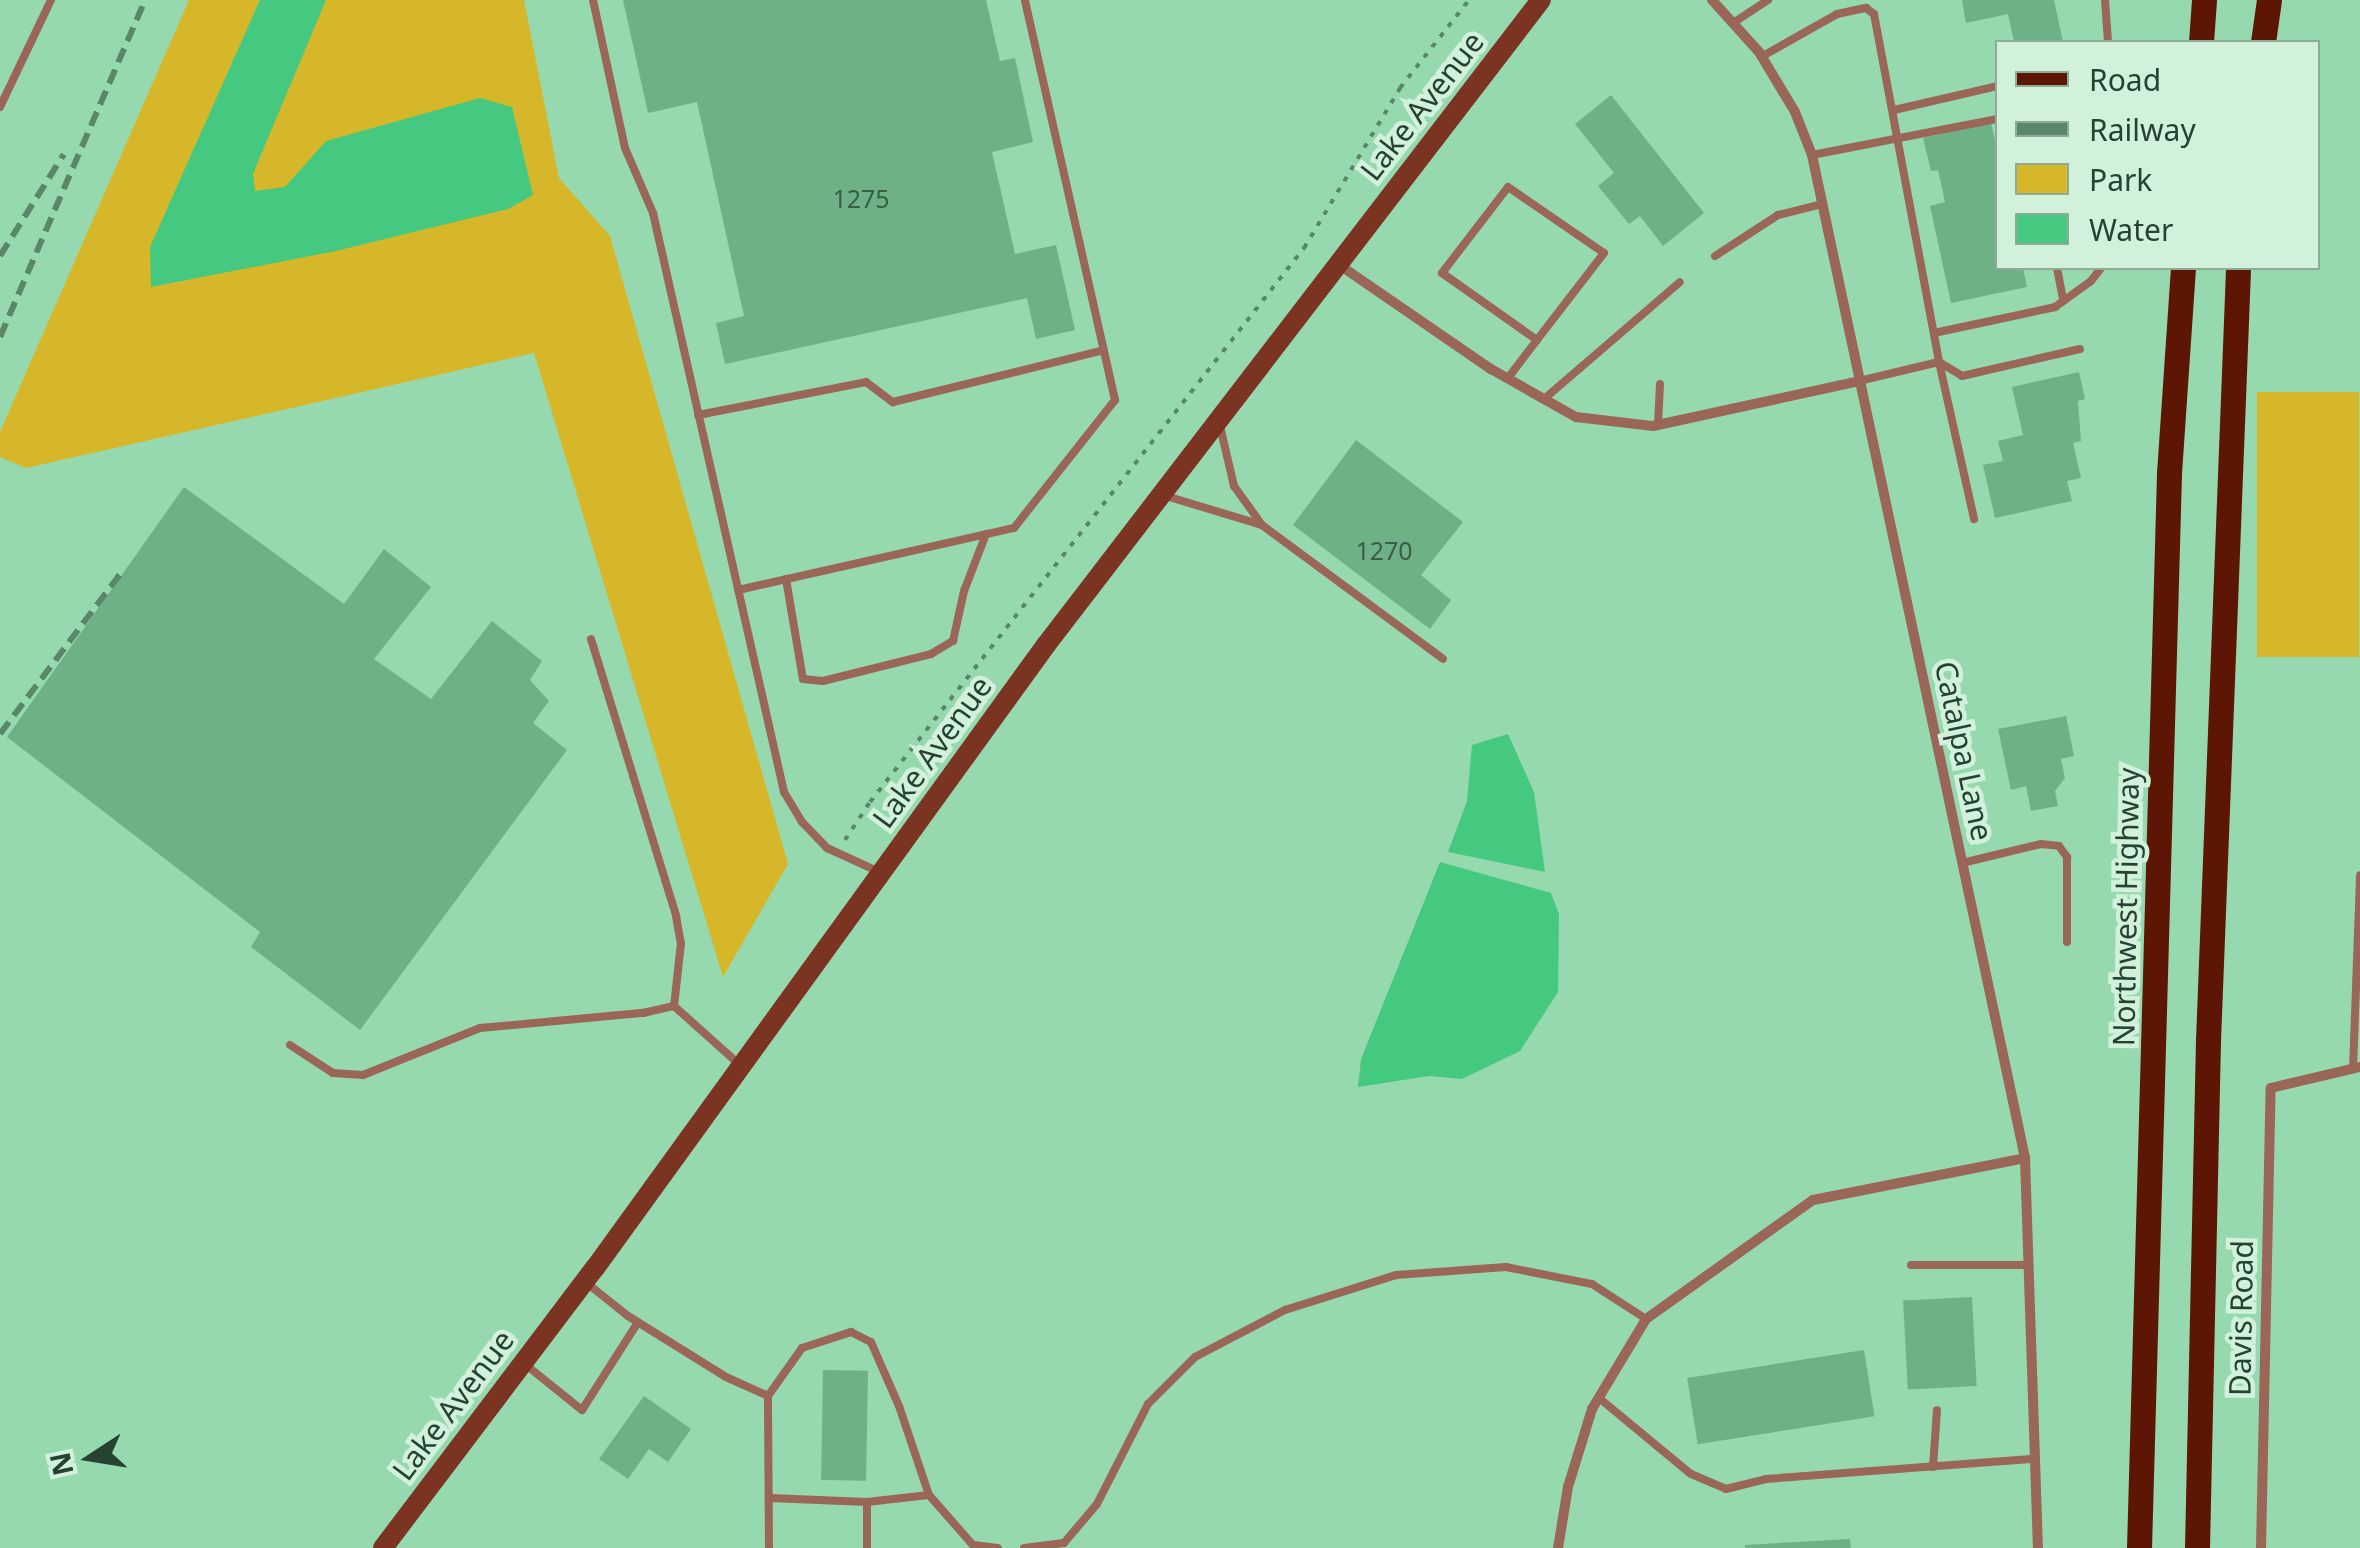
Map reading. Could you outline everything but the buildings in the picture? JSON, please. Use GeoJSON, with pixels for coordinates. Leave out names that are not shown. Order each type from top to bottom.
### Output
{"type":"FeatureCollection","features":[{"type":"Feature","properties":{"kind":"main road"},"geometry":{"type":"LineString","coordinates":[[2201,40],[2204,0]]}},
{"type":"Feature","properties":{"kind":"main road"},"geometry":{"type":"LineString","coordinates":[[2263,40],[2268,0]]}},
{"type":"Feature","properties":{"kind":"main road","name":"Northwest Highway"},"geometry":{"type":"LineString","coordinates":[[2140,1548],[2169,473],[2183,270]]}},
{"type":"Feature","properties":{"kind":"main road"},"geometry":{"type":"LineString","coordinates":[[2197,1548],[2208,1040],[2238,270]]}},
{"type":"Feature","properties":{"kind":"street","name":"Lake Avenue"},"geometry":{"type":"LineString","coordinates":[[383,1548],[585,1281],[1162,495],[1541,0]]}},
{"type":"Feature","properties":{"kind":"street","name":"Catalpa Lane"},"geometry":{"type":"LineString","coordinates":[[1712,0],[1761,57],[1795,112],[1812,155],[2025,1158],[2038,1548]]}},
{"type":"Feature","properties":{"kind":"street"},"geometry":{"type":"LineString","coordinates":[[1338,264],[1508,378],[1576,417],[1658,425],[1859,381]]}},
{"type":"Feature","properties":{"kind":"street","name":"Davis Road"},"geometry":{"type":"LineString","coordinates":[[2261,1548],[2271,1088],[2357,1068]]}},
{"type":"Feature","properties":{"kind":"street"},"geometry":{"type":"LineString","coordinates":[[1558,1548],[1568,1487],[1599,1398],[1646,1319],[1813,1200],[2025,1158]]}},
{"type":"Feature","properties":{"kind":"lane"},"geometry":{"type":"LineString","coordinates":[[0,108],[51,0]]}},
{"type":"Feature","properties":{"kind":"lane"},"geometry":{"type":"LineString","coordinates":[[594,0],[625,148],[652,214],[784,792],[802,822],[837,853],[881,873]]}},
{"type":"Feature","properties":{"kind":"lane"},"geometry":{"type":"LineString","coordinates":[[738,590],[1014,528],[1115,400],[1025,0]]}},
{"type":"Feature","properties":{"kind":"lane"},"geometry":{"type":"LineString","coordinates":[[1733,23],[1768,0]]}},
{"type":"Feature","properties":{"kind":"lane"},"geometry":{"type":"LineString","coordinates":[[2104,0],[2108,40]]}},
{"type":"Feature","properties":{"kind":"lane"},"geometry":{"type":"LineString","coordinates":[[1761,57],[1837,14],[1866,8],[1874,14],[1939,362],[1974,520]]}},
{"type":"Feature","properties":{"kind":"lane"},"geometry":{"type":"LineString","coordinates":[[1894,110],[1995,87]]}},
{"type":"Feature","properties":{"kind":"lane"},"geometry":{"type":"LineString","coordinates":[[1812,155],[1995,120]]}},
{"type":"Feature","properties":{"kind":"lane"},"geometry":{"type":"LineString","coordinates":[[1508,378],[1604,253],[1508,188],[1442,273],[1537,340]]}},
{"type":"Feature","properties":{"kind":"lane"},"geometry":{"type":"LineString","coordinates":[[1716,256],[1778,214],[1822,204]]}},
{"type":"Feature","properties":{"kind":"lane"},"geometry":{"type":"LineString","coordinates":[[2057,270],[2063,300]]}},
{"type":"Feature","properties":{"kind":"lane"},"geometry":{"type":"LineString","coordinates":[[1934,333],[2054,307],[2091,282],[2100,270]]}},
{"type":"Feature","properties":{"kind":"lane"},"geometry":{"type":"LineString","coordinates":[[1544,399],[1680,282]]}},
{"type":"Feature","properties":{"kind":"lane"},"geometry":{"type":"LineString","coordinates":[[1859,381],[1939,362],[1962,376],[2080,348]]}},
{"type":"Feature","properties":{"kind":"lane"},"geometry":{"type":"LineString","coordinates":[[698,415],[866,382],[893,402],[1104,350]]}},
{"type":"Feature","properties":{"kind":"lane"},"geometry":{"type":"LineString","coordinates":[[1658,425],[1660,384]]}},
{"type":"Feature","properties":{"kind":"lane"},"geometry":{"type":"LineString","coordinates":[[1219,420],[1234,486],[1262,525],[1443,659]]}},
{"type":"Feature","properties":{"kind":"lane"},"geometry":{"type":"LineString","coordinates":[[1162,495],[1262,525]]}},
{"type":"Feature","properties":{"kind":"lane"},"geometry":{"type":"LineString","coordinates":[[786,579],[803,679],[823,681],[931,654],[953,640],[964,591],[986,534]]}},
{"type":"Feature","properties":{"kind":"lane"},"geometry":{"type":"LineString","coordinates":[[591,639],[676,916],[680,944],[674,1006]]}},
{"type":"Feature","properties":{"kind":"lane"},"geometry":{"type":"LineString","coordinates":[[1962,863],[2041,844],[2059,846],[2067,858],[2067,942]]}},
{"type":"Feature","properties":{"kind":"lane"},"geometry":{"type":"LineString","coordinates":[[2357,1068],[2360,875]]}},
{"type":"Feature","properties":{"kind":"lane"},"geometry":{"type":"LineString","coordinates":[[290,1045],[333,1073],[362,1075],[480,1028],[643,1013],[674,1006]]}},
{"type":"Feature","properties":{"kind":"lane"},"geometry":{"type":"LineString","coordinates":[[674,1006],[741,1066]]}},
{"type":"Feature","properties":{"kind":"lane"},"geometry":{"type":"LineString","coordinates":[[1912,1265],[2028,1265]]}},
{"type":"Feature","properties":{"kind":"lane"},"geometry":{"type":"LineString","coordinates":[[1024,1548],[1064,1543],[1097,1504],[1148,1404],[1195,1357],[1285,1310],[1396,1276],[1506,1268],[1592,1284],[1646,1319]]}},
{"type":"Feature","properties":{"kind":"lane"},"geometry":{"type":"LineString","coordinates":[[585,1281],[638,1322],[726,1378],[768,1396]]}},
{"type":"Feature","properties":{"kind":"lane"},"geometry":{"type":"LineString","coordinates":[[523,1363],[582,1410],[638,1322]]}},
{"type":"Feature","properties":{"kind":"lane"},"geometry":{"type":"LineString","coordinates":[[769,1548],[768,1396],[802,1348],[850,1332],[871,1342],[929,1495],[974,1545],[998,1548]]}},
{"type":"Feature","properties":{"kind":"lane"},"geometry":{"type":"LineString","coordinates":[[1599,1398],[1691,1474],[1726,1489],[1766,1479],[2034,1459]]}},
{"type":"Feature","properties":{"kind":"lane"},"geometry":{"type":"LineString","coordinates":[[1933,1466],[1937,1410]]}},
{"type":"Feature","properties":{"kind":"lane"},"geometry":{"type":"LineString","coordinates":[[770,1498],[867,1502],[929,1495]]}},
{"type":"Feature","properties":{"kind":"lane"},"geometry":{"type":"LineString","coordinates":[[867,1502],[867,1548]]}},
{"type":"Feature","properties":{"kind":"path"},"geometry":{"type":"LineString","coordinates":[[837,853],[870,802],[1304,248],[1400,88],[1469,0]]}},
{"type":"Feature","properties":{"kind":"green space"},"geometry":{"type":"Polygon","coordinates":[[[189,0],[524,0],[559,178],[610,236],[788,864],[723,977],[534,353],[26,468],[0,457],[0,432],[189,0]]]}},
{"type":"Feature","properties":{"kind":"green space"},"geometry":{"type":"Polygon","coordinates":[[[2257,392],[2359,392],[2359,657],[2257,657],[2257,392]]]}},
{"type":"Feature","properties":{"kind":"water"},"geometry":{"type":"Polygon","coordinates":[[[260,0],[326,0],[253,174],[255,191],[285,187],[326,141],[480,98],[512,107],[533,195],[508,209],[336,251],[151,287],[150,247],[260,0]]]}},
{"type":"Feature","properties":{"kind":"water"},"geometry":{"type":"Polygon","coordinates":[[[1508,734],[1534,792],[1545,872],[1448,852],[1467,801],[1472,745],[1508,734]]]}},
{"type":"Feature","properties":{"kind":"water"},"geometry":{"type":"Polygon","coordinates":[[[1440,862],[1551,893],[1559,914],[1558,992],[1520,1051],[1462,1079],[1429,1076],[1358,1087],[1361,1059],[1440,862]]]}},
{"type":"Feature","properties":{"kind":"railway"},"geometry":{"type":"LineString","coordinates":[[0,337],[145,0]]}},
{"type":"Feature","properties":{"kind":"railway"},"geometry":{"type":"LineString","coordinates":[[0,256],[64,154]]}},
{"type":"Feature","properties":{"kind":"railway"},"geometry":{"type":"LineString","coordinates":[[0,734],[124,569]]}}]}
